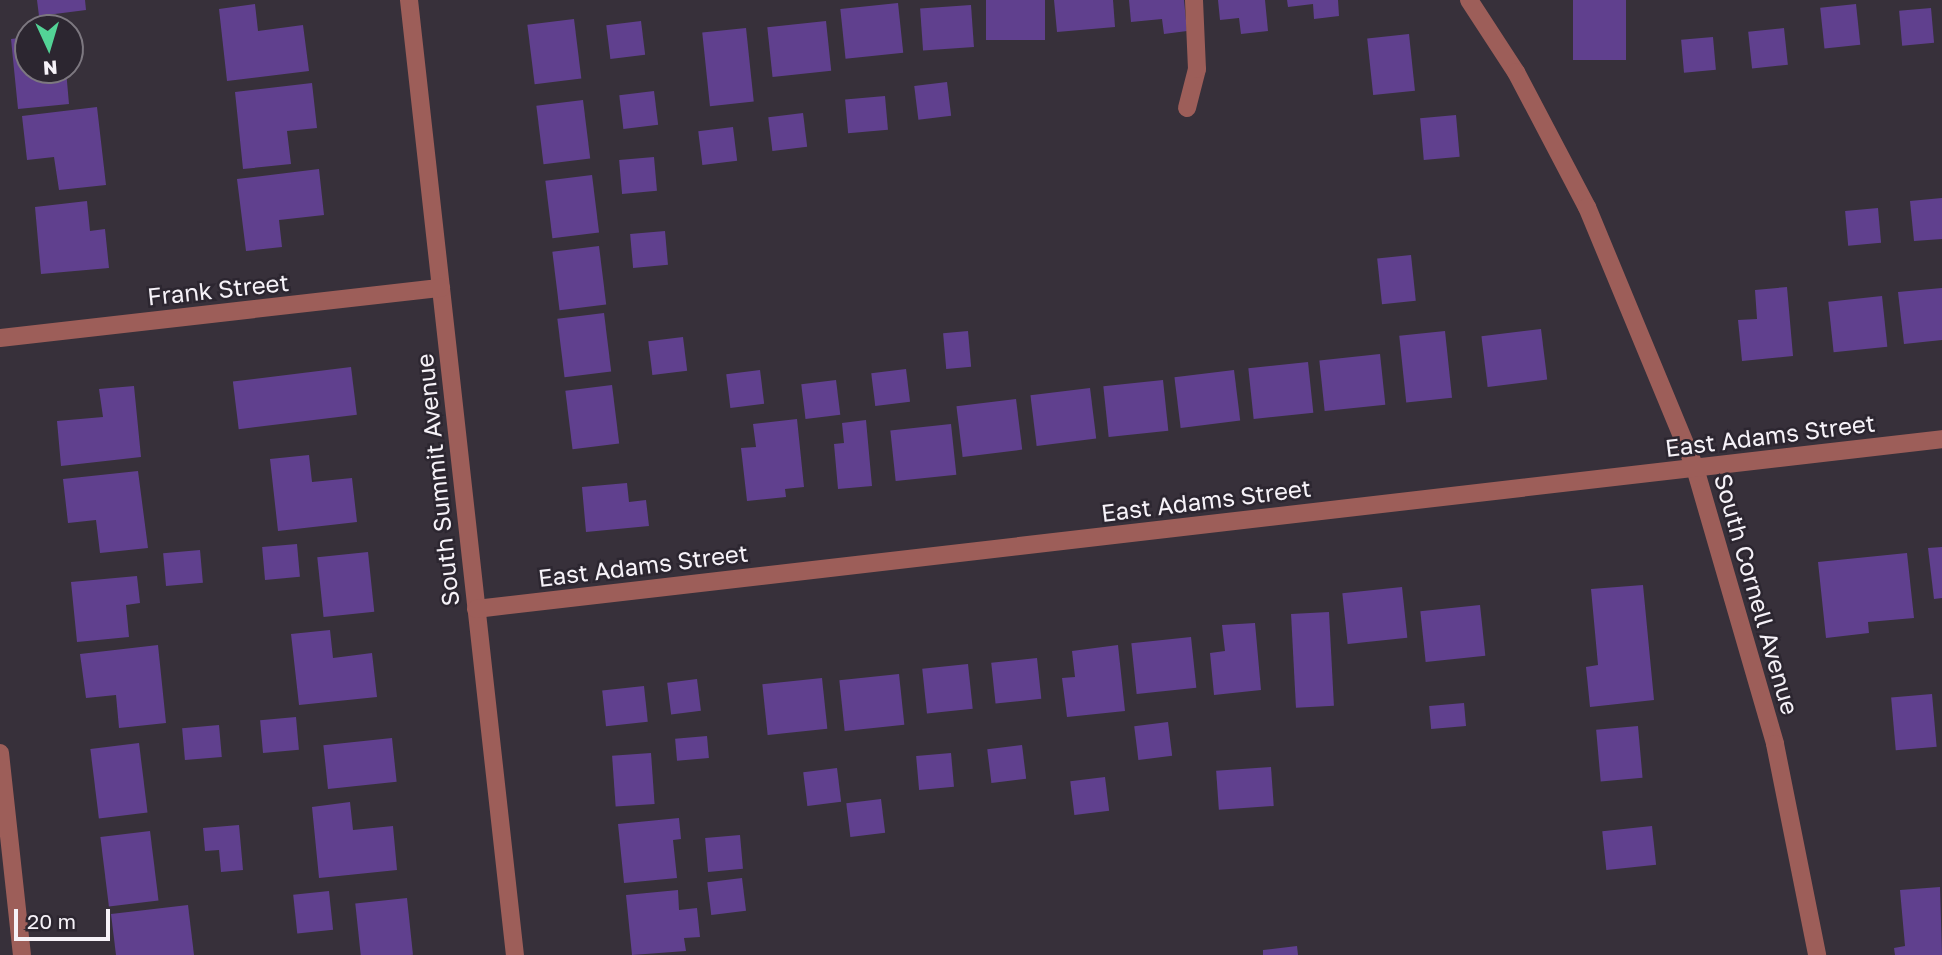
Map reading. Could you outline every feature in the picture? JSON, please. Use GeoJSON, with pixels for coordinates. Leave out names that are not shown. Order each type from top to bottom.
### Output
{"type":"FeatureCollection","features":[{"type":"Feature","properties":{"kind":"street","name":"South Summit Avenue"},"geometry":{"type":"LineString","coordinates":[[409,0],[514,955]]}},
{"type":"Feature","properties":{"kind":"street"},"geometry":{"type":"LineString","coordinates":[[1187,108],[1197,69],[1194,0]]}},
{"type":"Feature","properties":{"kind":"street","name":"South Cornell Avenue"},"geometry":{"type":"LineString","coordinates":[[1469,0],[1516,72],[1587,206],[1695,468],[1775,744],[1817,955]]}},
{"type":"Feature","properties":{"kind":"street","name":"Frank Street"},"geometry":{"type":"LineString","coordinates":[[0,338],[441,288]]}},
{"type":"Feature","properties":{"kind":"street","name":"East Adams Street"},"geometry":{"type":"LineString","coordinates":[[476,609],[1942,439]]}},
{"type":"Feature","properties":{"kind":"street"},"geometry":{"type":"LineString","coordinates":[[0,753],[22,955]]}},
{"type":"Feature","properties":{"kind":"building"},"geometry":{"type":"Polygon","coordinates":[[[37,0],[85,0],[86,10],[39,14],[37,0]]]}},
{"type":"Feature","properties":{"kind":"building"},"geometry":{"type":"Polygon","coordinates":[[[986,0],[1045,0],[1045,40],[986,40],[986,0]]]}},
{"type":"Feature","properties":{"kind":"building"},"geometry":{"type":"Polygon","coordinates":[[[1054,0],[1113,0],[1115,27],[1057,32],[1054,0]]]}},
{"type":"Feature","properties":{"kind":"building"},"geometry":{"type":"Polygon","coordinates":[[[1129,0],[1184,0],[1187,31],[1164,34],[1162,19],[1131,22],[1129,0]]]}},
{"type":"Feature","properties":{"kind":"building"},"geometry":{"type":"Polygon","coordinates":[[[1218,0],[1265,0],[1268,31],[1241,34],[1239,18],[1220,20],[1218,0]]]}},
{"type":"Feature","properties":{"kind":"building"},"geometry":{"type":"Polygon","coordinates":[[[1287,0],[1338,0],[1339,16],[1314,19],[1313,4],[1288,7],[1287,0]]]}},
{"type":"Feature","properties":{"kind":"building"},"geometry":{"type":"Polygon","coordinates":[[[1573,0],[1626,0],[1626,60],[1573,60],[1573,0]]]}},
{"type":"Feature","properties":{"kind":"building"},"geometry":{"type":"Polygon","coordinates":[[[898,3],[903,53],[846,59],[840,9],[898,3]]]}},
{"type":"Feature","properties":{"kind":"building"},"geometry":{"type":"Polygon","coordinates":[[[255,4],[258,31],[303,25],[309,71],[227,81],[219,9],[255,4]]]}},
{"type":"Feature","properties":{"kind":"building"},"geometry":{"type":"Polygon","coordinates":[[[1856,4],[1860,45],[1824,49],[1820,8],[1856,4]]]}},
{"type":"Feature","properties":{"kind":"building"},"geometry":{"type":"Polygon","coordinates":[[[971,5],[974,47],[923,50],[920,9],[971,5]]]}},
{"type":"Feature","properties":{"kind":"building"},"geometry":{"type":"Polygon","coordinates":[[[1931,8],[1934,43],[1902,46],[1899,11],[1931,8]]]}},
{"type":"Feature","properties":{"kind":"building"},"geometry":{"type":"Polygon","coordinates":[[[574,19],[581,79],[535,84],[527,25],[574,19]]]}},
{"type":"Feature","properties":{"kind":"building"},"geometry":{"type":"Polygon","coordinates":[[[641,21],[645,55],[610,59],[606,25],[641,21]]]}},
{"type":"Feature","properties":{"kind":"building"},"geometry":{"type":"Polygon","coordinates":[[[826,21],[831,71],[773,77],[767,27],[826,21]]]}},
{"type":"Feature","properties":{"kind":"building"},"geometry":{"type":"Polygon","coordinates":[[[746,28],[754,102],[710,106],[702,33],[746,28]]]}},
{"type":"Feature","properties":{"kind":"building"},"geometry":{"type":"Polygon","coordinates":[[[1784,28],[1788,65],[1752,69],[1748,32],[1784,28]]]}},
{"type":"Feature","properties":{"kind":"building"},"geometry":{"type":"Polygon","coordinates":[[[1409,34],[1415,91],[1373,95],[1367,38],[1409,34]]]}},
{"type":"Feature","properties":{"kind":"building"},"geometry":{"type":"Polygon","coordinates":[[[1713,37],[1716,70],[1684,73],[1681,40],[1713,37]]]}},
{"type":"Feature","properties":{"kind":"building"},"geometry":{"type":"Polygon","coordinates":[[[11,39],[14,39],[14,69],[11,39]]]}},
{"type":"Feature","properties":{"kind":"building"},"geometry":{"type":"Polygon","coordinates":[[[947,82],[951,116],[918,120],[914,86],[947,82]]]}},
{"type":"Feature","properties":{"kind":"building"},"geometry":{"type":"Polygon","coordinates":[[[312,83],[317,128],[287,131],[291,164],[243,169],[235,92],[312,83]]]}},
{"type":"Feature","properties":{"kind":"building"},"geometry":{"type":"Polygon","coordinates":[[[16,84],[67,84],[69,104],[18,109],[16,84]]]}},
{"type":"Feature","properties":{"kind":"building"},"geometry":{"type":"Polygon","coordinates":[[[654,91],[658,125],[623,129],[619,95],[654,91]]]}},
{"type":"Feature","properties":{"kind":"building"},"geometry":{"type":"Polygon","coordinates":[[[885,96],[888,130],[848,133],[845,99],[885,96]]]}},
{"type":"Feature","properties":{"kind":"building"},"geometry":{"type":"Polygon","coordinates":[[[583,100],[590,159],[544,164],[536,106],[583,100]]]}},
{"type":"Feature","properties":{"kind":"building"},"geometry":{"type":"Polygon","coordinates":[[[97,107],[106,185],[59,190],[54,157],[27,160],[22,116],[97,107]]]}},
{"type":"Feature","properties":{"kind":"building"},"geometry":{"type":"Polygon","coordinates":[[[803,113],[807,147],[772,151],[768,117],[803,113]]]}},
{"type":"Feature","properties":{"kind":"building"},"geometry":{"type":"Polygon","coordinates":[[[1456,115],[1460,157],[1424,160],[1420,118],[1456,115]]]}},
{"type":"Feature","properties":{"kind":"building"},"geometry":{"type":"Polygon","coordinates":[[[733,127],[737,161],[702,165],[698,131],[733,127]]]}},
{"type":"Feature","properties":{"kind":"building"},"geometry":{"type":"Polygon","coordinates":[[[654,157],[657,191],[622,194],[619,160],[654,157]]]}},
{"type":"Feature","properties":{"kind":"building"},"geometry":{"type":"Polygon","coordinates":[[[319,169],[324,215],[279,220],[282,247],[246,251],[237,179],[319,169]]]}},
{"type":"Feature","properties":{"kind":"building"},"geometry":{"type":"Polygon","coordinates":[[[592,175],[599,233],[552,238],[545,181],[592,175]]]}},
{"type":"Feature","properties":{"kind":"building"},"geometry":{"type":"Polygon","coordinates":[[[1942,198],[1942,239],[1914,241],[1910,201],[1942,198]]]}},
{"type":"Feature","properties":{"kind":"building"},"geometry":{"type":"Polygon","coordinates":[[[87,201],[90,231],[105,229],[109,268],[41,274],[35,207],[87,201]]]}},
{"type":"Feature","properties":{"kind":"building"},"geometry":{"type":"Polygon","coordinates":[[[1878,208],[1881,243],[1848,246],[1845,211],[1878,208]]]}},
{"type":"Feature","properties":{"kind":"building"},"geometry":{"type":"Polygon","coordinates":[[[665,231],[668,265],[633,268],[630,234],[665,231]]]}},
{"type":"Feature","properties":{"kind":"building"},"geometry":{"type":"Polygon","coordinates":[[[599,246],[606,305],[560,310],[552,252],[599,246]]]}},
{"type":"Feature","properties":{"kind":"building"},"geometry":{"type":"Polygon","coordinates":[[[1411,255],[1416,301],[1382,304],[1377,259],[1411,255]]]}},
{"type":"Feature","properties":{"kind":"building"},"geometry":{"type":"Polygon","coordinates":[[[1787,287],[1793,356],[1742,361],[1738,320],[1757,319],[1755,290],[1787,287]]]}},
{"type":"Feature","properties":{"kind":"building"},"geometry":{"type":"Polygon","coordinates":[[[1942,288],[1942,340],[1904,344],[1898,292],[1942,288]]]}},
{"type":"Feature","properties":{"kind":"building"},"geometry":{"type":"Polygon","coordinates":[[[1882,296],[1887,347],[1834,352],[1828,302],[1882,296]]]}},
{"type":"Feature","properties":{"kind":"building"},"geometry":{"type":"Polygon","coordinates":[[[604,313],[611,372],[565,377],[557,319],[604,313]]]}},
{"type":"Feature","properties":{"kind":"building"},"geometry":{"type":"Polygon","coordinates":[[[1541,329],[1547,380],[1488,387],[1481,336],[1541,329]]]}},
{"type":"Feature","properties":{"kind":"building"},"geometry":{"type":"Polygon","coordinates":[[[968,331],[971,367],[946,369],[943,333],[968,331]]]}},
{"type":"Feature","properties":{"kind":"building"},"geometry":{"type":"Polygon","coordinates":[[[1445,331],[1452,398],[1406,402],[1399,336],[1445,331]]]}},
{"type":"Feature","properties":{"kind":"building"},"geometry":{"type":"Polygon","coordinates":[[[683,337],[687,371],[652,375],[648,341],[683,337]]]}},
{"type":"Feature","properties":{"kind":"building"},"geometry":{"type":"Polygon","coordinates":[[[1380,354],[1385,405],[1325,411],[1319,360],[1380,354]]]}},
{"type":"Feature","properties":{"kind":"building"},"geometry":{"type":"Polygon","coordinates":[[[1308,362],[1313,413],[1254,419],[1248,368],[1308,362]]]}},
{"type":"Feature","properties":{"kind":"building"},"geometry":{"type":"Polygon","coordinates":[[[351,367],[357,415],[239,429],[233,382],[351,367]]]}},
{"type":"Feature","properties":{"kind":"building"},"geometry":{"type":"Polygon","coordinates":[[[906,369],[910,402],[875,406],[871,373],[906,369]]]}},
{"type":"Feature","properties":{"kind":"building"},"geometry":{"type":"Polygon","coordinates":[[[760,370],[764,404],[730,408],[726,374],[760,370]]]}},
{"type":"Feature","properties":{"kind":"building"},"geometry":{"type":"Polygon","coordinates":[[[1234,370],[1240,421],[1181,428],[1174,377],[1234,370]]]}},
{"type":"Feature","properties":{"kind":"building"},"geometry":{"type":"Polygon","coordinates":[[[836,380],[840,415],[806,419],[801,384],[836,380]]]}},
{"type":"Feature","properties":{"kind":"building"},"geometry":{"type":"Polygon","coordinates":[[[1163,380],[1168,431],[1109,437],[1103,386],[1163,380]]]}},
{"type":"Feature","properties":{"kind":"building"},"geometry":{"type":"Polygon","coordinates":[[[612,385],[619,444],[573,449],[565,391],[612,385]]]}},
{"type":"Feature","properties":{"kind":"building"},"geometry":{"type":"Polygon","coordinates":[[[134,386],[141,457],[61,466],[57,421],[103,417],[99,389],[134,386]]]}},
{"type":"Feature","properties":{"kind":"building"},"geometry":{"type":"Polygon","coordinates":[[[1090,388],[1096,439],[1037,446],[1030,395],[1090,388]]]}},
{"type":"Feature","properties":{"kind":"building"},"geometry":{"type":"Polygon","coordinates":[[[1016,399],[1022,450],[963,457],[956,406],[1016,399]]]}},
{"type":"Feature","properties":{"kind":"building"},"geometry":{"type":"Polygon","coordinates":[[[797,419],[804,487],[785,489],[786,497],[747,501],[741,448],[756,447],[753,424],[797,419]]]}},
{"type":"Feature","properties":{"kind":"building"},"geometry":{"type":"Polygon","coordinates":[[[866,420],[872,486],[838,489],[834,444],[844,443],[842,423],[866,420]]]}},
{"type":"Feature","properties":{"kind":"building"},"geometry":{"type":"Polygon","coordinates":[[[951,424],[956,475],[896,481],[890,430],[951,424]]]}},
{"type":"Feature","properties":{"kind":"building"},"geometry":{"type":"Polygon","coordinates":[[[309,455],[312,482],[352,478],[357,522],[278,531],[270,459],[309,455]]]}},
{"type":"Feature","properties":{"kind":"building"},"geometry":{"type":"Polygon","coordinates":[[[138,471],[148,548],[100,553],[96,520],[68,523],[63,479],[138,471]]]}},
{"type":"Feature","properties":{"kind":"building"},"geometry":{"type":"Polygon","coordinates":[[[627,483],[629,502],[646,500],[649,526],[586,532],[582,487],[627,483]]]}},
{"type":"Feature","properties":{"kind":"building"},"geometry":{"type":"Polygon","coordinates":[[[297,544],[300,577],[265,580],[262,547],[297,544]]]}},
{"type":"Feature","properties":{"kind":"building"},"geometry":{"type":"Polygon","coordinates":[[[1942,547],[1942,598],[1934,599],[1928,548],[1942,547]]]}},
{"type":"Feature","properties":{"kind":"building"},"geometry":{"type":"Polygon","coordinates":[[[200,550],[203,583],[166,586],[163,553],[200,550]]]}},
{"type":"Feature","properties":{"kind":"building"},"geometry":{"type":"Polygon","coordinates":[[[368,552],[374,612],[324,617],[317,557],[368,552]]]}},
{"type":"Feature","properties":{"kind":"building"},"geometry":{"type":"Polygon","coordinates":[[[1907,553],[1914,618],[1868,622],[1869,633],[1826,638],[1818,562],[1907,553]]]}},
{"type":"Feature","properties":{"kind":"building"},"geometry":{"type":"Polygon","coordinates":[[[137,576],[140,603],[126,605],[129,637],[77,642],[71,582],[137,576]]]}},
{"type":"Feature","properties":{"kind":"building"},"geometry":{"type":"Polygon","coordinates":[[[1643,585],[1654,700],[1590,707],[1586,667],[1598,665],[1591,589],[1643,585]]]}},
{"type":"Feature","properties":{"kind":"building"},"geometry":{"type":"Polygon","coordinates":[[[1402,587],[1407,638],[1348,644],[1342,593],[1402,587]]]}},
{"type":"Feature","properties":{"kind":"building"},"geometry":{"type":"Polygon","coordinates":[[[1480,605],[1485,656],[1426,662],[1420,611],[1480,605]]]}},
{"type":"Feature","properties":{"kind":"building"},"geometry":{"type":"Polygon","coordinates":[[[1329,612],[1334,706],[1296,708],[1291,614],[1329,612]]]}},
{"type":"Feature","properties":{"kind":"building"},"geometry":{"type":"Polygon","coordinates":[[[1255,623],[1261,690],[1214,695],[1210,653],[1225,651],[1222,625],[1255,623]]]}},
{"type":"Feature","properties":{"kind":"building"},"geometry":{"type":"Polygon","coordinates":[[[330,630],[333,658],[372,653],[377,697],[299,705],[291,634],[330,630]]]}},
{"type":"Feature","properties":{"kind":"building"},"geometry":{"type":"Polygon","coordinates":[[[1191,637],[1196,688],[1137,694],[1131,643],[1191,637]]]}},
{"type":"Feature","properties":{"kind":"building"},"geometry":{"type":"Polygon","coordinates":[[[158,645],[166,723],[119,728],[116,695],[86,698],[80,654],[158,645]]]}},
{"type":"Feature","properties":{"kind":"building"},"geometry":{"type":"Polygon","coordinates":[[[1118,645],[1125,711],[1067,717],[1062,678],[1075,677],[1072,651],[1118,645]]]}},
{"type":"Feature","properties":{"kind":"building"},"geometry":{"type":"Polygon","coordinates":[[[1037,658],[1041,699],[996,704],[991,663],[1037,658]]]}},
{"type":"Feature","properties":{"kind":"building"},"geometry":{"type":"Polygon","coordinates":[[[968,664],[973,709],[927,714],[922,669],[968,664]]]}},
{"type":"Feature","properties":{"kind":"building"},"geometry":{"type":"Polygon","coordinates":[[[899,674],[904,725],[845,731],[839,680],[899,674]]]}},
{"type":"Feature","properties":{"kind":"building"},"geometry":{"type":"Polygon","coordinates":[[[822,678],[827,729],[768,735],[762,684],[822,678]]]}},
{"type":"Feature","properties":{"kind":"building"},"geometry":{"type":"Polygon","coordinates":[[[697,679],[701,711],[671,714],[667,683],[697,679]]]}},
{"type":"Feature","properties":{"kind":"building"},"geometry":{"type":"Polygon","coordinates":[[[644,686],[648,722],[606,726],[602,690],[644,686]]]}},
{"type":"Feature","properties":{"kind":"building"},"geometry":{"type":"Polygon","coordinates":[[[1932,694],[1937,747],[1896,750],[1891,698],[1932,694]]]}},
{"type":"Feature","properties":{"kind":"building"},"geometry":{"type":"Polygon","coordinates":[[[1464,703],[1466,726],[1431,729],[1429,706],[1464,703]]]}},
{"type":"Feature","properties":{"kind":"building"},"geometry":{"type":"Polygon","coordinates":[[[296,717],[299,750],[263,753],[260,720],[296,717]]]}},
{"type":"Feature","properties":{"kind":"building"},"geometry":{"type":"Polygon","coordinates":[[[1168,722],[1172,756],[1138,760],[1134,726],[1168,722]]]}},
{"type":"Feature","properties":{"kind":"building"},"geometry":{"type":"Polygon","coordinates":[[[219,725],[222,757],[185,760],[182,728],[219,725]]]}},
{"type":"Feature","properties":{"kind":"building"},"geometry":{"type":"Polygon","coordinates":[[[1638,726],[1643,778],[1601,781],[1596,730],[1638,726]]]}},
{"type":"Feature","properties":{"kind":"building"},"geometry":{"type":"Polygon","coordinates":[[[707,736],[709,758],[677,761],[675,739],[707,736]]]}},
{"type":"Feature","properties":{"kind":"building"},"geometry":{"type":"Polygon","coordinates":[[[392,738],[397,782],[328,789],[323,745],[392,738]]]}},
{"type":"Feature","properties":{"kind":"building"},"geometry":{"type":"Polygon","coordinates":[[[139,743],[148,812],[99,818],[90,749],[139,743]]]}},
{"type":"Feature","properties":{"kind":"building"},"geometry":{"type":"Polygon","coordinates":[[[1022,745],[1026,779],[991,783],[987,749],[1022,745]]]}},
{"type":"Feature","properties":{"kind":"building"},"geometry":{"type":"Polygon","coordinates":[[[651,753],[655,804],[616,807],[612,756],[651,753]]]}},
{"type":"Feature","properties":{"kind":"building"},"geometry":{"type":"Polygon","coordinates":[[[951,753],[954,787],[919,790],[916,756],[951,753]]]}},
{"type":"Feature","properties":{"kind":"building"},"geometry":{"type":"Polygon","coordinates":[[[1271,767],[1274,806],[1219,810],[1216,771],[1271,767]]]}},
{"type":"Feature","properties":{"kind":"building"},"geometry":{"type":"Polygon","coordinates":[[[837,768],[841,802],[807,806],[803,772],[837,768]]]}},
{"type":"Feature","properties":{"kind":"building"},"geometry":{"type":"Polygon","coordinates":[[[1105,777],[1109,811],[1074,815],[1070,781],[1105,777]]]}},
{"type":"Feature","properties":{"kind":"building"},"geometry":{"type":"Polygon","coordinates":[[[881,799],[885,833],[850,837],[846,803],[881,799]]]}},
{"type":"Feature","properties":{"kind":"building"},"geometry":{"type":"Polygon","coordinates":[[[350,802],[353,830],[393,826],[397,870],[319,878],[312,807],[350,802]]]}},
{"type":"Feature","properties":{"kind":"building"},"geometry":{"type":"Polygon","coordinates":[[[679,818],[681,839],[673,840],[677,878],[624,883],[618,824],[679,818]]]}},
{"type":"Feature","properties":{"kind":"building"},"geometry":{"type":"Polygon","coordinates":[[[239,825],[243,870],[221,872],[219,850],[205,851],[203,828],[239,825]]]}},
{"type":"Feature","properties":{"kind":"building"},"geometry":{"type":"Polygon","coordinates":[[[1652,826],[1656,865],[1606,870],[1602,831],[1652,826]]]}},
{"type":"Feature","properties":{"kind":"building"},"geometry":{"type":"Polygon","coordinates":[[[150,831],[159,900],[109,907],[100,837],[150,831]]]}},
{"type":"Feature","properties":{"kind":"building"},"geometry":{"type":"Polygon","coordinates":[[[740,835],[743,869],[708,872],[705,838],[740,835]]]}},
{"type":"Feature","properties":{"kind":"building"},"geometry":{"type":"Polygon","coordinates":[[[742,878],[746,911],[711,915],[707,882],[742,878]]]}},
{"type":"Feature","properties":{"kind":"building"},"geometry":{"type":"Polygon","coordinates":[[[1940,887],[1942,955],[1895,955],[1894,948],[1905,946],[1900,890],[1940,887]]]}},
{"type":"Feature","properties":{"kind":"building"},"geometry":{"type":"Polygon","coordinates":[[[678,890],[679,910],[697,908],[700,937],[684,938],[686,951],[632,955],[626,895],[678,890]]]}},
{"type":"Feature","properties":{"kind":"building"},"geometry":{"type":"Polygon","coordinates":[[[329,891],[333,930],[297,934],[293,895],[329,891]]]}},
{"type":"Feature","properties":{"kind":"building"},"geometry":{"type":"Polygon","coordinates":[[[407,898],[413,955],[361,955],[355,903],[407,898]]]}},
{"type":"Feature","properties":{"kind":"building"},"geometry":{"type":"Polygon","coordinates":[[[188,905],[194,955],[116,955],[111,914],[188,905]]]}},
{"type":"Feature","properties":{"kind":"building"},"geometry":{"type":"Polygon","coordinates":[[[1297,946],[1298,955],[1263,955],[1263,950],[1297,946]]]}}]}
